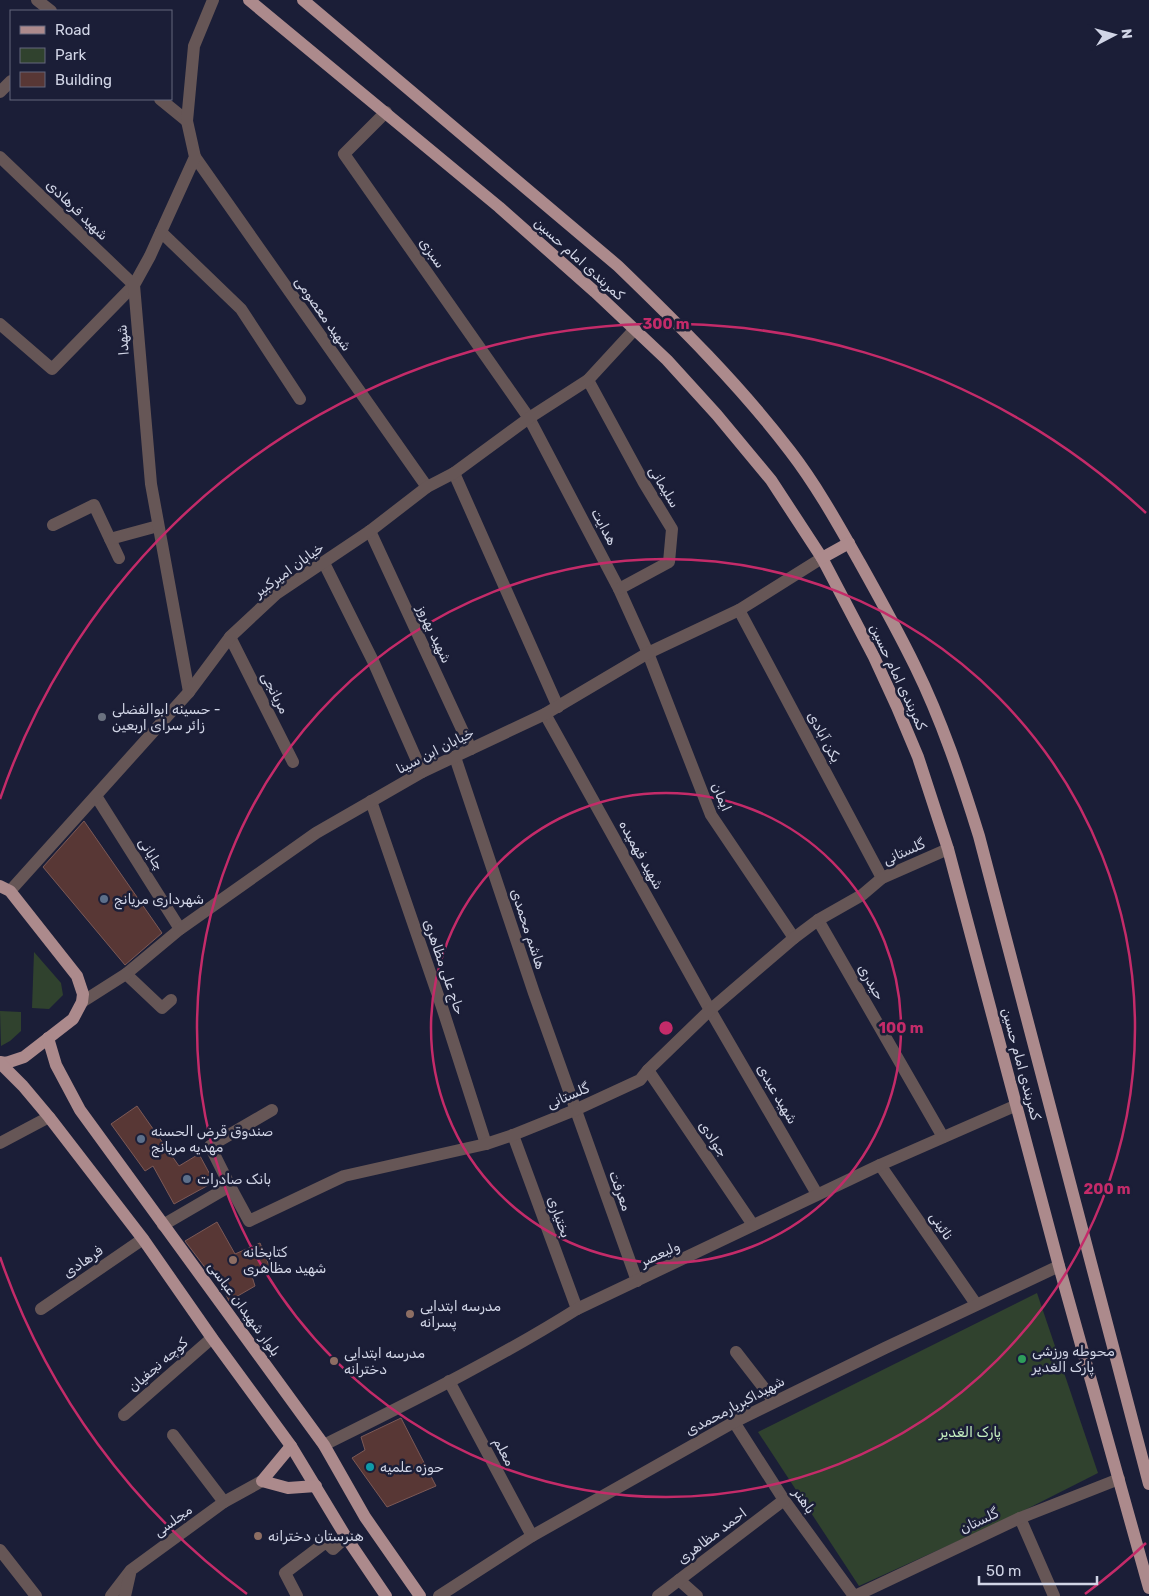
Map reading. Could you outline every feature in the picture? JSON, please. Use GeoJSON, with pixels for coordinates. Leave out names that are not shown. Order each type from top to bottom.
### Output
{"type":"FeatureCollection","features":[{"type":"Feature","properties":{"kind":"main road","name":"کمربندی امام حسین"},"geometry":{"type":"LineString","coordinates":[[249,0],[499,207],[668,360],[771,480],[822,558],[897,707],[918,758],[948,849],[1059,1266],[1149,1588]]}},
{"type":"Feature","properties":{"kind":"main road","name":"کمربندی امام حسین"},"geometry":{"type":"LineString","coordinates":[[303,0],[618,266],[656,303],[737,386],[792,453],[849,543],[916,668],[962,781],[979,836],[1149,1484]]}},
{"type":"Feature","properties":{"kind":"main road"},"geometry":{"type":"LineString","coordinates":[[822,558],[849,543]]}},
{"type":"Feature","properties":{"kind":"main road"},"geometry":{"type":"LineString","coordinates":[[0,1062],[24,1057],[73,1019],[82,1002],[83,994],[77,976],[5,889]]}},
{"type":"Feature","properties":{"kind":"main road","name":"بلوار شهیدان عباسی"},"geometry":{"type":"LineString","coordinates":[[48,1038],[56,1065],[80,1110],[324,1445],[365,1518],[420,1596]]}},
{"type":"Feature","properties":{"kind":"main road"},"geometry":{"type":"LineString","coordinates":[[0,1062],[49,1116],[143,1239],[291,1446],[346,1536],[386,1596]]}},
{"type":"Feature","properties":{"kind":"main road"},"geometry":{"type":"LineString","coordinates":[[291,1446],[262,1481],[288,1488],[316,1486]]}},
{"type":"Feature","properties":{"kind":"street"},"geometry":{"type":"LineString","coordinates":[[37,0],[50,10]]}},
{"type":"Feature","properties":{"kind":"street"},"geometry":{"type":"LineString","coordinates":[[0,324],[52,369],[134,285],[161,232],[195,157],[187,121],[194,46],[213,0]]}},
{"type":"Feature","properties":{"kind":"street"},"geometry":{"type":"LineString","coordinates":[[0,92],[10,82]]}},
{"type":"Feature","properties":{"kind":"street"},"geometry":{"type":"LineString","coordinates":[[161,100],[187,121]]}},
{"type":"Feature","properties":{"kind":"street","name":"سبزی"},"geometry":{"type":"LineString","coordinates":[[386,112],[344,154],[529,418]]}},
{"type":"Feature","properties":{"kind":"street","name":"شهید فرهادی"},"geometry":{"type":"LineString","coordinates":[[0,156],[134,285]]}},
{"type":"Feature","properties":{"kind":"street","name":"شهید معصومی"},"geometry":{"type":"LineString","coordinates":[[195,157],[427,487]]}},
{"type":"Feature","properties":{"kind":"street"},"geometry":{"type":"LineString","coordinates":[[161,232],[241,309],[300,399]]}},
{"type":"Feature","properties":{"kind":"street","name":"شهدا"},"geometry":{"type":"LineString","coordinates":[[134,285],[151,484],[188,692]]}},
{"type":"Feature","properties":{"kind":"street","name":"خیابان امیرکبیر"},"geometry":{"type":"LineString","coordinates":[[5,889],[96,796],[188,692],[230,637],[276,594],[370,531],[427,487],[454,473],[529,418],[588,380],[635,329]]}},
{"type":"Feature","properties":{"kind":"street","name":"سلیمانی"},"geometry":{"type":"LineString","coordinates":[[588,380],[672,530],[669,562],[619,589]]}},
{"type":"Feature","properties":{"kind":"street","name":"هدایت"},"geometry":{"type":"LineString","coordinates":[[529,418],[619,589],[648,653]]}},
{"type":"Feature","properties":{"kind":"street"},"geometry":{"type":"LineString","coordinates":[[454,473],[558,707]]}},
{"type":"Feature","properties":{"kind":"street"},"geometry":{"type":"LineString","coordinates":[[52,526],[94,504],[119,558]]}},
{"type":"Feature","properties":{"kind":"street"},"geometry":{"type":"LineString","coordinates":[[110,539],[158,526]]}},
{"type":"Feature","properties":{"kind":"street","name":"شهید بهروز"},"geometry":{"type":"LineString","coordinates":[[370,531],[471,749]]}},
{"type":"Feature","properties":{"kind":"street","name":"خیابان ابن سینا"},"geometry":{"type":"LineString","coordinates":[[82,1002],[126,974],[180,929],[316,833],[422,772],[545,714],[648,653],[739,610],[822,558]]}},
{"type":"Feature","properties":{"kind":"street"},"geometry":{"type":"LineString","coordinates":[[324,563],[373,661],[422,772]]}},
{"type":"Feature","properties":{"kind":"street","name":"یکن آبادی"},"geometry":{"type":"LineString","coordinates":[[739,610],[882,878]]}},
{"type":"Feature","properties":{"kind":"street","name":"مریانجی"},"geometry":{"type":"LineString","coordinates":[[230,637],[293,762]]}},
{"type":"Feature","properties":{"kind":"street","name":"ایمان"},"geometry":{"type":"LineString","coordinates":[[648,653],[711,815],[794,938]]}},
{"type":"Feature","properties":{"kind":"street","name":"شهید فهمیده"},"geometry":{"type":"LineString","coordinates":[[545,714],[710,1010]]}},
{"type":"Feature","properties":{"kind":"street","name":"هاشم محمدی"},"geometry":{"type":"LineString","coordinates":[[455,757],[534,993],[576,1110]]}},
{"type":"Feature","properties":{"kind":"street","name":"چایانی"},"geometry":{"type":"LineString","coordinates":[[96,796],[180,929]]}},
{"type":"Feature","properties":{"kind":"street","name":"حاج علی مظاهری"},"geometry":{"type":"LineString","coordinates":[[371,801],[486,1144]]}},
{"type":"Feature","properties":{"kind":"street","name":"گلستانی"},"geometry":{"type":"LineString","coordinates":[[230,1186],[249,1221],[344,1176],[486,1144],[513,1136],[576,1110],[640,1080],[710,1010],[794,938],[818,920],[862,895],[882,878],[948,849]]}},
{"type":"Feature","properties":{"kind":"street","name":"حیدری"},"geometry":{"type":"LineString","coordinates":[[818,920],[943,1137]]}},
{"type":"Feature","properties":{"kind":"street"},"geometry":{"type":"LineString","coordinates":[[126,974],[162,1008],[171,1000]]}},
{"type":"Feature","properties":{"kind":"street","name":"شهید عبدی"},"geometry":{"type":"LineString","coordinates":[[710,1010],[817,1194]]}},
{"type":"Feature","properties":{"kind":"street","name":"جوادی"},"geometry":{"type":"LineString","coordinates":[[648,1070],[753,1225]]}},
{"type":"Feature","properties":{"kind":"street","name":"ولیعصر"},"geometry":{"type":"LineString","coordinates":[[324,1445],[537,1334],[577,1309],[817,1194],[1016,1105]]}},
{"type":"Feature","properties":{"kind":"street"},"geometry":{"type":"LineString","coordinates":[[163,1225],[230,1186],[210,1146],[272,1110]]}},
{"type":"Feature","properties":{"kind":"street","name":"معرفت"},"geometry":{"type":"LineString","coordinates":[[576,1110],[637,1281]]}},
{"type":"Feature","properties":{"kind":"street"},"geometry":{"type":"LineString","coordinates":[[0,1143],[49,1116]]}},
{"type":"Feature","properties":{"kind":"street","name":"بختیاری"},"geometry":{"type":"LineString","coordinates":[[513,1136],[577,1309]]}},
{"type":"Feature","properties":{"kind":"street","name":"نائینی"},"geometry":{"type":"LineString","coordinates":[[880,1165],[976,1304]]}},
{"type":"Feature","properties":{"kind":"street","name":"فرهادی"},"geometry":{"type":"LineString","coordinates":[[41,1309],[143,1239]]}},
{"type":"Feature","properties":{"kind":"street","name":"شهیداکبریارمحمدی"},"geometry":{"type":"LineString","coordinates":[[439,1596],[532,1536],[734,1422],[976,1304],[1059,1266]]}},
{"type":"Feature","properties":{"kind":"street","name":"کوچه نجفیان"},"geometry":{"type":"LineString","coordinates":[[124,1415],[212,1338]]}},
{"type":"Feature","properties":{"kind":"street"},"geometry":{"type":"LineString","coordinates":[[736,1352],[774,1401]]}},
{"type":"Feature","properties":{"kind":"street","name":"معلم"},"geometry":{"type":"LineString","coordinates":[[449,1381],[532,1536]]}},
{"type":"Feature","properties":{"kind":"street","name":"باهنر"},"geometry":{"type":"LineString","coordinates":[[734,1422],[784,1500],[854,1596]]}},
{"type":"Feature","properties":{"kind":"street"},"geometry":{"type":"LineString","coordinates":[[173,1435],[224,1502]]}},
{"type":"Feature","properties":{"kind":"street","name":"گلستان"},"geometry":{"type":"LineString","coordinates":[[854,1596],[1020,1518],[1119,1479]]}},
{"type":"Feature","properties":{"kind":"street","name":"مجلسی"},"geometry":{"type":"LineString","coordinates":[[111,1596],[131,1570],[224,1502],[262,1481]]}},
{"type":"Feature","properties":{"kind":"street","name":"احمد مظاهری"},"geometry":{"type":"LineString","coordinates":[[658,1596],[784,1500]]}},
{"type":"Feature","properties":{"kind":"street"},"geometry":{"type":"LineString","coordinates":[[1020,1518],[1054,1596]]}},
{"type":"Feature","properties":{"kind":"street"},"geometry":{"type":"LineString","coordinates":[[296,1596],[285,1573],[326,1542],[333,1549],[346,1536]]}},
{"type":"Feature","properties":{"kind":"street"},"geometry":{"type":"LineString","coordinates":[[0,1550],[36,1596]]}},
{"type":"Feature","properties":{"kind":"street"},"geometry":{"type":"LineString","coordinates":[[125,1596],[131,1570]]}},
{"type":"Feature","properties":{"kind":"street"},"geometry":{"type":"LineString","coordinates":[[679,1580],[697,1596]]}},
{"type":"Feature","properties":{"kind":"green space"},"geometry":{"type":"Polygon","coordinates":[[[34,952],[61,983],[63,995],[49,1009],[32,1008],[34,952]]]}},
{"type":"Feature","properties":{"kind":"green space"},"geometry":{"type":"Polygon","coordinates":[[[0,1011],[21,1012],[21,1031],[1,1046],[0,1011]]]}},
{"type":"Feature","properties":{"kind":"green space","name":"پارک الغدیر"},"geometry":{"type":"Polygon","coordinates":[[[1037,1293],[1098,1473],[1011,1517],[859,1586],[758,1432],[1037,1293]]]}},
{"type":"Feature","properties":{"kind":"building","name":"شهرداری مریانج"},"geometry":{"type":"Polygon","coordinates":[[[84,821],[162,933],[125,965],[43,867],[84,821]]]}},
{"type":"Feature","properties":{"kind":"building"},"geometry":{"type":"Polygon","coordinates":[[[137,1106],[179,1166],[199,1154],[214,1182],[174,1204],[153,1166],[145,1171],[111,1124],[137,1106]]]}},
{"type":"Feature","properties":{"kind":"building","name":"کتابخانه شهید مظاهری"},"geometry":{"type":"Polygon","coordinates":[[[217,1222],[235,1254],[260,1243],[270,1268],[251,1273],[255,1286],[229,1301],[213,1267],[207,1270],[185,1241],[217,1222]]]}},
{"type":"Feature","properties":{"kind":"building","name":"حوزه علمیه"},"geometry":{"type":"Polygon","coordinates":[[[401,1418],[436,1486],[387,1507],[352,1458],[365,1450],[361,1437],[401,1418]]]}},
{"type":"Feature","properties":{"kind":"place","name":"حسینه ابوالفضلی - زائر سرای اربعین"},"geometry":{"type":"Point","coordinates":[102,717]}},
{"type":"Feature","properties":{"kind":"place","name":"شهرداری مریانج"},"geometry":{"type":"Point","coordinates":[104,899]}},
{"type":"Feature","properties":{"kind":"place","name":"صندوق قرض الحسنه مهدیه مریانج"},"geometry":{"type":"Point","coordinates":[141,1139]}},
{"type":"Feature","properties":{"kind":"place","name":"بانک صادرات"},"geometry":{"type":"Point","coordinates":[187,1179]}},
{"type":"Feature","properties":{"kind":"place","name":"کتابخانه شهید مظاهری"},"geometry":{"type":"Point","coordinates":[233,1260]}},
{"type":"Feature","properties":{"kind":"place","name":"مدرسه ابتدایی پسرانه"},"geometry":{"type":"Point","coordinates":[410,1314]}},
{"type":"Feature","properties":{"kind":"place","name":"محوطه ورزشی پارک الغدیر"},"geometry":{"type":"Point","coordinates":[1022,1359]}},
{"type":"Feature","properties":{"kind":"place","name":"مدرسه ابتدایی دخترانه"},"geometry":{"type":"Point","coordinates":[334,1361]}},
{"type":"Feature","properties":{"kind":"place","name":"حوزه علمیه"},"geometry":{"type":"Point","coordinates":[370,1467]}},
{"type":"Feature","properties":{"kind":"place","name":"هنرستان دخترانه"},"geometry":{"type":"Point","coordinates":[258,1536]}}]}
